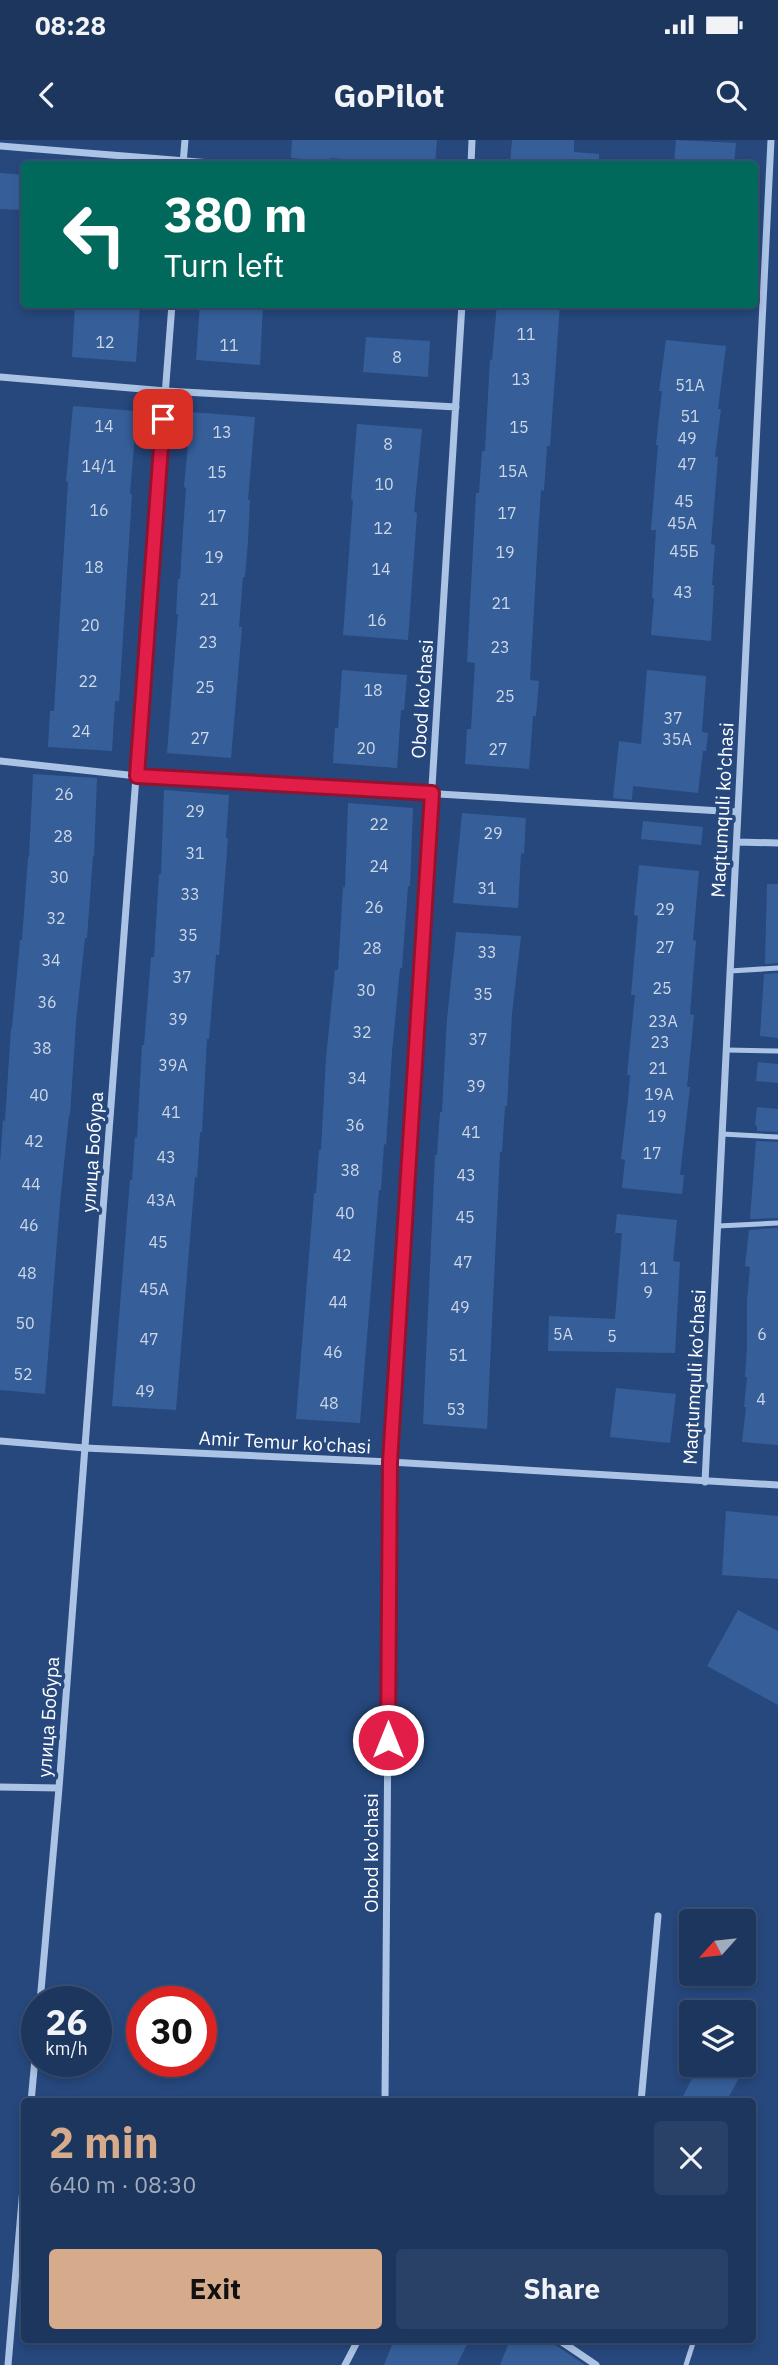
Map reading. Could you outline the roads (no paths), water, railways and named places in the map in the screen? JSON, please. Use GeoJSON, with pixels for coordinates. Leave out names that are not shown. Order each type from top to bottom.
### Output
{"type":"FeatureCollection","features":[{"type":"Feature","properties":{"kind":"street"},"geometry":{"type":"LineString","coordinates":[[183,161],[185,140]]}},
{"type":"Feature","properties":{"kind":"street"},"geometry":{"type":"LineString","coordinates":[[471,161],[472,140]]}},
{"type":"Feature","properties":{"kind":"street","name":"Maqtumquli ko'chasi"},"geometry":{"type":"LineString","coordinates":[[705,1482],[771,140]]}},
{"type":"Feature","properties":{"kind":"street"},"geometry":{"type":"LineString","coordinates":[[0,146],[161,161]]}},
{"type":"Feature","properties":{"kind":"street","name":"улица Бобура"},"geometry":{"type":"LineString","coordinates":[[41,1986],[59,1788],[172,308]]}},
{"type":"Feature","properties":{"kind":"street","name":"Obod ko'chasi"},"geometry":{"type":"LineString","coordinates":[[385,2098],[390,1462],[462,308]]}},
{"type":"Feature","properties":{"kind":"street"},"geometry":{"type":"LineString","coordinates":[[0,377],[166,391],[456,407]]}},
{"type":"Feature","properties":{"kind":"street"},"geometry":{"type":"LineString","coordinates":[[0,761],[137,776],[738,812]]}},
{"type":"Feature","properties":{"kind":"street"},"geometry":{"type":"LineString","coordinates":[[737,842],[778,843]]}},
{"type":"Feature","properties":{"kind":"street","name":"Amir Temur ko'chasi"},"geometry":{"type":"LineString","coordinates":[[0,1441],[85,1448],[390,1462],[778,1485]]}},
{"type":"Feature","properties":{"kind":"street"},"geometry":{"type":"LineString","coordinates":[[0,1787],[59,1788]]}},
{"type":"Feature","properties":{"kind":"street"},"geometry":{"type":"LineString","coordinates":[[641,2098],[658,1916]]}},
{"type":"Feature","properties":{"kind":"street"},"geometry":{"type":"LineString","coordinates":[[31,2098],[33,2077]]}},
{"type":"Feature","properties":{"kind":"street"},"geometry":{"type":"LineString","coordinates":[[8,2365],[21,2211]]}},
{"type":"Feature","properties":{"kind":"street"},"geometry":{"type":"LineString","coordinates":[[345,2365],[356,2343]]}},
{"type":"Feature","properties":{"kind":"street"},"geometry":{"type":"LineString","coordinates":[[563,2343],[596,2365]]}},
{"type":"Feature","properties":{"kind":"lane"},"geometry":{"type":"LineString","coordinates":[[730,971],[778,968]]}},
{"type":"Feature","properties":{"kind":"lane"},"geometry":{"type":"LineString","coordinates":[[726,1050],[778,1051]]}},
{"type":"Feature","properties":{"kind":"lane"},"geometry":{"type":"LineString","coordinates":[[722,1134],[778,1137]]}},
{"type":"Feature","properties":{"kind":"lane"},"geometry":{"type":"LineString","coordinates":[[718,1226],[778,1223]]}},
{"type":"Feature","properties":{"kind":"lane"},"geometry":{"type":"LineString","coordinates":[[686,2365],[693,2343]]}}]}
